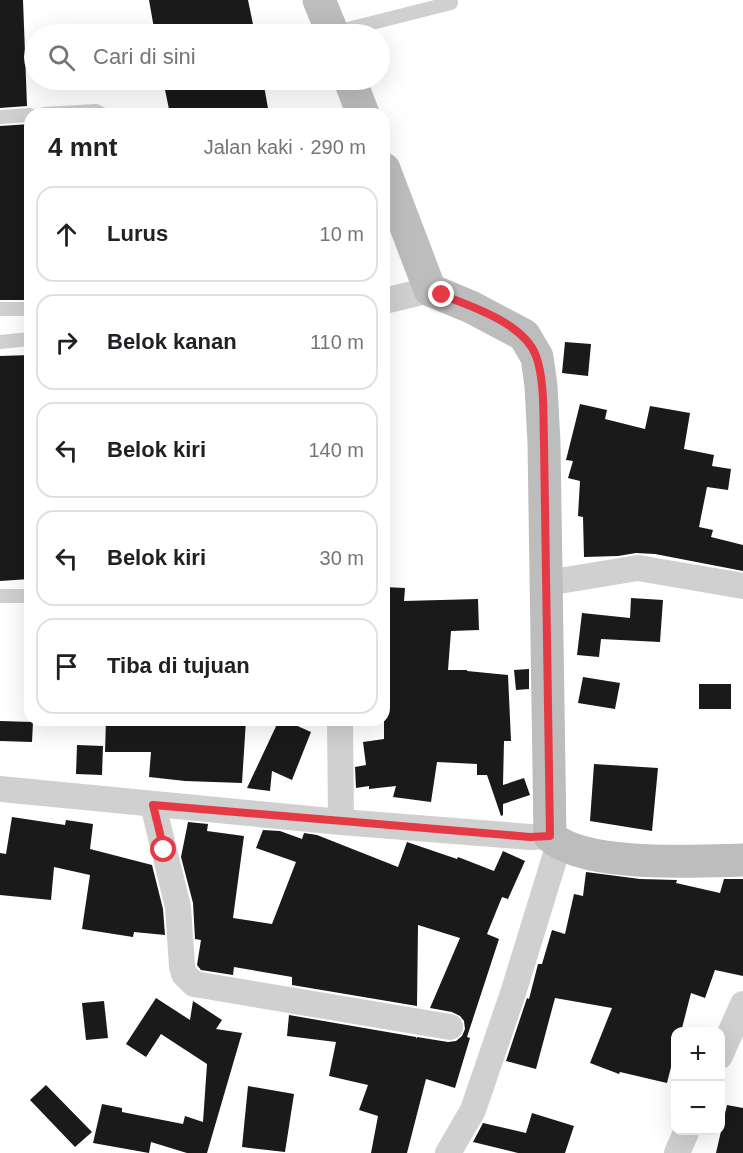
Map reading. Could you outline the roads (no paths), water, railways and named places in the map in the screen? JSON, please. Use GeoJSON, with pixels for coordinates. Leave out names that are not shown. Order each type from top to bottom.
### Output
{"type":"FeatureCollection","features":[{"type":"Feature","properties":{"kind":"street"},"geometry":{"type":"LineString","coordinates":[[319,0],[329,24]]}},
{"type":"Feature","properties":{"kind":"street"},"geometry":{"type":"LineString","coordinates":[[354,90],[361,108]]}},
{"type":"Feature","properties":{"kind":"street"},"geometry":{"type":"LineString","coordinates":[[390,185],[430,290]]}},
{"type":"Feature","properties":{"kind":"street"},"geometry":{"type":"LineString","coordinates":[[390,300],[430,290],[471,307],[524,335],[537,357],[541,386],[555,840],[513,993],[473,1110],[448,1153]]}},
{"type":"Feature","properties":{"kind":"street"},"geometry":{"type":"LineString","coordinates":[[546,583],[638,568],[743,586]]}},
{"type":"Feature","properties":{"kind":"street"},"geometry":{"type":"LineString","coordinates":[[340,726],[341,822]]}},
{"type":"Feature","properties":{"kind":"street"},"geometry":{"type":"LineString","coordinates":[[0,789],[153,805],[530,837],[555,840],[607,857],[665,861],[743,860]]}},
{"type":"Feature","properties":{"kind":"street"},"geometry":{"type":"LineString","coordinates":[[153,805],[178,907],[182,966],[184,974],[194,984],[450,1027]]}},
{"type":"Feature","properties":{"kind":"street"},"geometry":{"type":"LineString","coordinates":[[725,1045],[743,1004]]}},
{"type":"Feature","properties":{"kind":"street"},"geometry":{"type":"LineString","coordinates":[[677,1153],[685,1135]]}},
{"type":"Feature","properties":{"kind":"lane"},"geometry":{"type":"LineString","coordinates":[[371,24],[451,3]]}},
{"type":"Feature","properties":{"kind":"lane"},"geometry":{"type":"LineString","coordinates":[[0,117],[24,115]]}},
{"type":"Feature","properties":{"kind":"lane"},"geometry":{"type":"LineString","coordinates":[[0,309],[24,309]]}},
{"type":"Feature","properties":{"kind":"lane"},"geometry":{"type":"LineString","coordinates":[[0,342],[24,340]]}},
{"type":"Feature","properties":{"kind":"lane"},"geometry":{"type":"LineString","coordinates":[[0,596],[24,596]]}}]}
